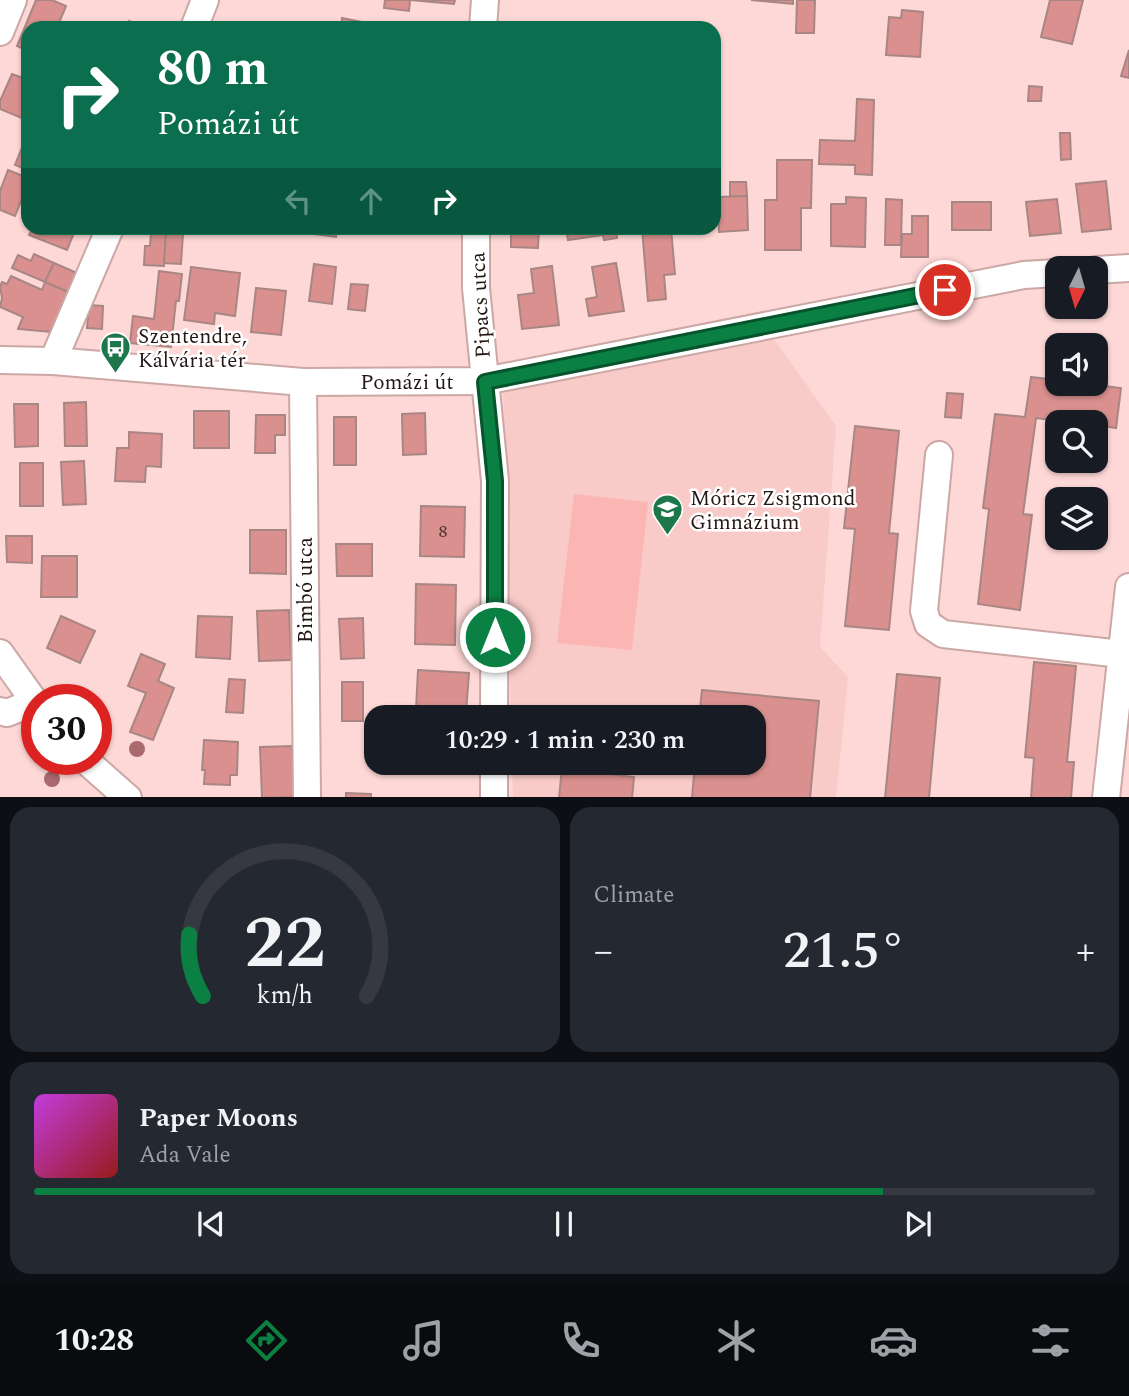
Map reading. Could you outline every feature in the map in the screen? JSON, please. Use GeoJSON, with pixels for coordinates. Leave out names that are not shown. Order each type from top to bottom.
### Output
{"type":"FeatureCollection","features":[{"type":"Feature","properties":{"kind":"street"},"geometry":{"type":"LineString","coordinates":[[0,32],[13,0]]}},
{"type":"Feature","properties":{"kind":"street"},"geometry":{"type":"LineString","coordinates":[[197,21],[205,0]]}},
{"type":"Feature","properties":{"kind":"street"},"geometry":{"type":"LineString","coordinates":[[484,21],[485,0]]}},
{"type":"Feature","properties":{"kind":"street"},"geometry":{"type":"LineString","coordinates":[[53,360],[107,235]]}},
{"type":"Feature","properties":{"kind":"street","name":"Pipacs utca"},"geometry":{"type":"LineString","coordinates":[[476,235],[476,288],[495,481],[494,705]]}},
{"type":"Feature","properties":{"kind":"street"},"geometry":{"type":"LineString","coordinates":[[1108,269],[1129,268]]}},
{"type":"Feature","properties":{"kind":"street","name":"Pomázi út"},"geometry":{"type":"LineString","coordinates":[[0,360],[53,360],[303,382],[485,382],[1024,275],[1045,273]]}},
{"type":"Feature","properties":{"kind":"street","name":"Bimbó utca"},"geometry":{"type":"LineString","coordinates":[[303,382],[307,797]]}},
{"type":"Feature","properties":{"kind":"street"},"geometry":{"type":"LineString","coordinates":[[939,456],[924,611],[928,624],[943,634],[1121,654]]}},
{"type":"Feature","properties":{"kind":"street"},"geometry":{"type":"LineString","coordinates":[[1106,797],[1129,587]]}},
{"type":"Feature","properties":{"kind":"street"},"geometry":{"type":"LineString","coordinates":[[0,653],[21,684]]}},
{"type":"Feature","properties":{"kind":"street"},"geometry":{"type":"LineString","coordinates":[[2,720],[21,711]]}},
{"type":"Feature","properties":{"kind":"street"},"geometry":{"type":"LineString","coordinates":[[102,775],[128,797]]}},
{"type":"Feature","properties":{"kind":"street"},"geometry":{"type":"LineString","coordinates":[[494,775],[494,797]]}},
{"type":"Feature","properties":{"kind":"shaded area","name":"Móricz Zsigmond Gimnázium"},"geometry":{"type":"Polygon","coordinates":[[[771,335],[836,426],[820,647],[848,677],[836,797],[513,797],[512,775],[766,775],[766,705],[511,705],[503,388],[771,335]]]}},
{"type":"Feature","properties":{"kind":"shaded area"},"geometry":{"type":"Polygon","coordinates":[[[574,494],[648,502],[632,650],[557,643],[574,494]]]}},
{"type":"Feature","properties":{"kind":"building"},"geometry":{"type":"Polygon","coordinates":[[[36,0],[52,0],[66,6],[60,21],[27,21],[36,0]]]}},
{"type":"Feature","properties":{"kind":"building"},"geometry":{"type":"Polygon","coordinates":[[[385,0],[410,0],[409,11],[384,8],[385,0]]]}},
{"type":"Feature","properties":{"kind":"building"},"geometry":{"type":"Polygon","coordinates":[[[410,0],[455,0],[454,4],[410,0]]]}},
{"type":"Feature","properties":{"kind":"building"},"geometry":{"type":"Polygon","coordinates":[[[751,0],[793,0],[793,4],[751,0]]]}},
{"type":"Feature","properties":{"kind":"building"},"geometry":{"type":"Polygon","coordinates":[[[797,0],[815,0],[814,33],[796,33],[797,0]]]}},
{"type":"Feature","properties":{"kind":"building"},"geometry":{"type":"Polygon","coordinates":[[[1050,0],[1083,0],[1072,44],[1041,37],[1050,0]]]}},
{"type":"Feature","properties":{"kind":"building"},"geometry":{"type":"Polygon","coordinates":[[[902,10],[923,12],[920,57],[886,55],[889,17],[901,18],[902,10]]]}},
{"type":"Feature","properties":{"kind":"building"},"geometry":{"type":"Polygon","coordinates":[[[1129,50],[1129,78],[1121,76],[1129,50]]]}},
{"type":"Feature","properties":{"kind":"building"},"geometry":{"type":"Polygon","coordinates":[[[12,74],[21,77],[21,118],[0,109],[0,101],[12,74]]]}},
{"type":"Feature","properties":{"kind":"building"},"geometry":{"type":"Polygon","coordinates":[[[1029,86],[1042,87],[1041,101],[1028,101],[1029,86]]]}},
{"type":"Feature","properties":{"kind":"building"},"geometry":{"type":"Polygon","coordinates":[[[857,99],[874,100],[872,175],[855,174],[855,165],[819,164],[820,140],[855,141],[857,99]]]}},
{"type":"Feature","properties":{"kind":"building"},"geometry":{"type":"Polygon","coordinates":[[[1060,133],[1070,133],[1071,159],[1061,160],[1060,133]]]}},
{"type":"Feature","properties":{"kind":"building"},"geometry":{"type":"Polygon","coordinates":[[[21,150],[21,167],[15,165],[21,150]]]}},
{"type":"Feature","properties":{"kind":"building"},"geometry":{"type":"Polygon","coordinates":[[[777,160],[812,160],[811,208],[801,208],[801,250],[765,250],[765,200],[777,200],[777,160]]]}},
{"type":"Feature","properties":{"kind":"building"},"geometry":{"type":"Polygon","coordinates":[[[8,170],[21,175],[21,201],[15,216],[0,210],[0,191],[8,170]]]}},
{"type":"Feature","properties":{"kind":"building"},"geometry":{"type":"Polygon","coordinates":[[[1106,181],[1111,229],[1082,232],[1076,184],[1106,181]]]}},
{"type":"Feature","properties":{"kind":"building"},"geometry":{"type":"Polygon","coordinates":[[[730,182],[746,182],[747,196],[730,197],[730,182]]]}},
{"type":"Feature","properties":{"kind":"building"},"geometry":{"type":"Polygon","coordinates":[[[747,196],[748,230],[721,232],[721,197],[747,196]]]}},
{"type":"Feature","properties":{"kind":"building"},"geometry":{"type":"Polygon","coordinates":[[[846,197],[866,198],[865,247],[831,246],[831,204],[846,204],[846,197]]]}},
{"type":"Feature","properties":{"kind":"building"},"geometry":{"type":"Polygon","coordinates":[[[886,199],[902,200],[901,245],[885,245],[886,199]]]}},
{"type":"Feature","properties":{"kind":"building"},"geometry":{"type":"Polygon","coordinates":[[[1057,199],[1061,233],[1030,236],[1026,202],[1057,199]]]}},
{"type":"Feature","properties":{"kind":"building"},"geometry":{"type":"Polygon","coordinates":[[[952,202],[991,202],[991,230],[952,230],[952,202]]]}},
{"type":"Feature","properties":{"kind":"building"},"geometry":{"type":"Polygon","coordinates":[[[912,216],[928,216],[928,257],[901,257],[902,234],[912,234],[912,216]]]}},
{"type":"Feature","properties":{"kind":"building"},"geometry":{"type":"Polygon","coordinates":[[[29,235],[73,235],[67,250],[29,235]]]}},
{"type":"Feature","properties":{"kind":"building"},"geometry":{"type":"Polygon","coordinates":[[[151,235],[166,235],[164,266],[144,265],[145,246],[150,246],[151,235]]]}},
{"type":"Feature","properties":{"kind":"building"},"geometry":{"type":"Polygon","coordinates":[[[166,235],[183,235],[181,264],[164,263],[166,235]]]}},
{"type":"Feature","properties":{"kind":"building"},"geometry":{"type":"Polygon","coordinates":[[[511,235],[539,235],[538,248],[511,247],[511,235]]]}},
{"type":"Feature","properties":{"kind":"building"},"geometry":{"type":"Polygon","coordinates":[[[567,235],[603,235],[568,240],[567,235]]]}},
{"type":"Feature","properties":{"kind":"building"},"geometry":{"type":"Polygon","coordinates":[[[603,235],[617,235],[617,238],[604,240],[603,235]]]}},
{"type":"Feature","properties":{"kind":"building"},"geometry":{"type":"Polygon","coordinates":[[[643,235],[672,235],[675,274],[664,275],[666,299],[648,301],[643,235]]]}},
{"type":"Feature","properties":{"kind":"building"},"geometry":{"type":"Polygon","coordinates":[[[34,254],[54,263],[45,282],[12,268],[18,255],[31,261],[34,254]]]}},
{"type":"Feature","properties":{"kind":"building"},"geometry":{"type":"Polygon","coordinates":[[[54,263],[77,273],[68,292],[45,282],[54,263]]]}},
{"type":"Feature","properties":{"kind":"building"},"geometry":{"type":"Polygon","coordinates":[[[616,263],[624,311],[589,316],[586,299],[597,297],[592,267],[616,263]]]}},
{"type":"Feature","properties":{"kind":"building"},"geometry":{"type":"Polygon","coordinates":[[[314,264],[336,267],[332,304],[309,301],[314,264]]]}},
{"type":"Feature","properties":{"kind":"building"},"geometry":{"type":"Polygon","coordinates":[[[552,266],[559,325],[522,329],[518,295],[534,293],[531,269],[552,266]]]}},
{"type":"Feature","properties":{"kind":"building"},"geometry":{"type":"Polygon","coordinates":[[[191,267],[240,273],[235,316],[215,313],[214,324],[184,320],[191,267]]]}},
{"type":"Feature","properties":{"kind":"building"},"geometry":{"type":"Polygon","coordinates":[[[159,271],[182,274],[171,347],[130,343],[133,316],[154,319],[159,271]]]}},
{"type":"Feature","properties":{"kind":"building"},"geometry":{"type":"Polygon","coordinates":[[[11,276],[42,290],[45,282],[68,292],[51,332],[18,329],[23,317],[0,307],[0,287],[2,282],[7,284],[11,276]]]}},
{"type":"Feature","properties":{"kind":"building"},"geometry":{"type":"Polygon","coordinates":[[[351,284],[368,285],[365,311],[348,309],[351,284]]]}},
{"type":"Feature","properties":{"kind":"building"},"geometry":{"type":"Polygon","coordinates":[[[256,288],[286,291],[281,335],[251,332],[256,288]]]}},
{"type":"Feature","properties":{"kind":"building"},"geometry":{"type":"Polygon","coordinates":[[[89,305],[103,306],[102,329],[87,328],[89,305]]]}},
{"type":"Feature","properties":{"kind":"building"},"geometry":{"type":"Polygon","coordinates":[[[1031,377],[1045,379],[1045,396],[1108,396],[1108,386],[1121,388],[1116,428],[1108,427],[1108,410],[1045,410],[1045,419],[1036,418],[1023,514],[1032,515],[1020,610],[978,604],[989,509],[983,508],[995,414],[1025,417],[1031,377]]]}},
{"type":"Feature","properties":{"kind":"building"},"geometry":{"type":"Polygon","coordinates":[[[947,393],[963,394],[961,418],[945,417],[947,393]]]}},
{"type":"Feature","properties":{"kind":"building"},"geometry":{"type":"Polygon","coordinates":[[[86,402],[87,446],[65,446],[64,403],[86,402]]]}},
{"type":"Feature","properties":{"kind":"building"},"geometry":{"type":"Polygon","coordinates":[[[14,404],[38,404],[38,446],[15,447],[14,404]]]}},
{"type":"Feature","properties":{"kind":"building"},"geometry":{"type":"Polygon","coordinates":[[[194,411],[229,411],[229,448],[194,448],[194,411]]]}},
{"type":"Feature","properties":{"kind":"building"},"geometry":{"type":"Polygon","coordinates":[[[425,413],[426,454],[403,455],[402,414],[425,413]]]}},
{"type":"Feature","properties":{"kind":"building"},"geometry":{"type":"Polygon","coordinates":[[[256,415],[285,415],[285,435],[275,435],[275,453],[255,453],[256,415]]]}},
{"type":"Feature","properties":{"kind":"building"},"geometry":{"type":"Polygon","coordinates":[[[334,417],[356,417],[356,465],[334,465],[334,417]]]}},
{"type":"Feature","properties":{"kind":"building"},"geometry":{"type":"Polygon","coordinates":[[[855,426],[899,431],[889,533],[898,534],[889,630],[845,626],[855,529],[844,528],[855,426]]]}},
{"type":"Feature","properties":{"kind":"building"},"geometry":{"type":"Polygon","coordinates":[[[129,432],[162,434],[161,467],[146,466],[145,482],[115,481],[117,448],[129,448],[129,432]]]}},
{"type":"Feature","properties":{"kind":"building"},"geometry":{"type":"Polygon","coordinates":[[[84,461],[86,504],[63,505],[61,462],[84,461]]]}},
{"type":"Feature","properties":{"kind":"building"},"geometry":{"type":"Polygon","coordinates":[[[20,463],[43,463],[43,506],[20,506],[20,463]]]}},
{"type":"Feature","properties":{"kind":"building"},"geometry":{"type":"Polygon","coordinates":[[[421,506],[465,507],[464,557],[420,556],[421,506]]]}},
{"type":"Feature","properties":{"kind":"building"},"geometry":{"type":"Polygon","coordinates":[[[250,530],[286,530],[286,574],[250,573],[250,530]]]}},
{"type":"Feature","properties":{"kind":"building"},"geometry":{"type":"Polygon","coordinates":[[[6,536],[32,536],[32,563],[7,562],[6,536]]]}},
{"type":"Feature","properties":{"kind":"building"},"geometry":{"type":"Polygon","coordinates":[[[336,544],[372,544],[372,576],[337,576],[336,544]]]}},
{"type":"Feature","properties":{"kind":"building"},"geometry":{"type":"Polygon","coordinates":[[[42,556],[77,556],[77,597],[41,597],[42,556]]]}},
{"type":"Feature","properties":{"kind":"building"},"geometry":{"type":"Polygon","coordinates":[[[416,584],[456,585],[455,645],[415,644],[416,584]]]}},
{"type":"Feature","properties":{"kind":"building"},"geometry":{"type":"Polygon","coordinates":[[[289,610],[291,660],[259,661],[257,611],[289,610]]]}},
{"type":"Feature","properties":{"kind":"building"},"geometry":{"type":"Polygon","coordinates":[[[61,616],[95,631],[80,663],[47,648],[61,616]]]}},
{"type":"Feature","properties":{"kind":"building"},"geometry":{"type":"Polygon","coordinates":[[[198,616],[232,617],[230,659],[196,657],[198,616]]]}},
{"type":"Feature","properties":{"kind":"building"},"geometry":{"type":"Polygon","coordinates":[[[363,618],[364,658],[341,659],[339,619],[363,618]]]}},
{"type":"Feature","properties":{"kind":"building"},"geometry":{"type":"Polygon","coordinates":[[[141,654],[165,664],[158,681],[174,688],[153,740],[130,732],[146,693],[128,686],[141,654]]]}},
{"type":"Feature","properties":{"kind":"building"},"geometry":{"type":"Polygon","coordinates":[[[1034,662],[1076,666],[1067,762],[1074,762],[1071,797],[1031,797],[1034,758],[1025,757],[1034,662]]]}},
{"type":"Feature","properties":{"kind":"building"},"geometry":{"type":"Polygon","coordinates":[[[418,670],[469,673],[467,705],[416,705],[418,670]]]}},
{"type":"Feature","properties":{"kind":"building"},"geometry":{"type":"Polygon","coordinates":[[[897,674],[940,678],[929,797],[885,797],[897,674]]]}},
{"type":"Feature","properties":{"kind":"building"},"geometry":{"type":"Polygon","coordinates":[[[229,679],[245,680],[243,713],[226,712],[229,679]]]}},
{"type":"Feature","properties":{"kind":"building"},"geometry":{"type":"Polygon","coordinates":[[[342,682],[363,682],[363,721],[342,721],[342,682]]]}},
{"type":"Feature","properties":{"kind":"building"},"geometry":{"type":"Polygon","coordinates":[[[702,690],[819,701],[810,797],[692,797],[694,775],[766,775],[766,705],[700,705],[702,690]]]}},
{"type":"Feature","properties":{"kind":"building"},"geometry":{"type":"Polygon","coordinates":[[[204,740],[238,742],[237,775],[230,775],[230,785],[204,784],[204,740]]]}},
{"type":"Feature","properties":{"kind":"building"},"geometry":{"type":"Polygon","coordinates":[[[292,746],[294,797],[262,797],[260,747],[292,746]]]}},
{"type":"Feature","properties":{"kind":"building"},"geometry":{"type":"Polygon","coordinates":[[[561,775],[634,777],[632,797],[559,797],[561,775]]]}},
{"type":"Feature","properties":{"kind":"building"},"geometry":{"type":"Polygon","coordinates":[[[346,793],[371,794],[371,797],[346,797],[346,793]]]}},
{"type":"Feature","properties":{"kind":"place","name":"Szentendre, Kálvária tér"},"geometry":{"type":"Point","coordinates":[115,375]}},
{"type":"Feature","properties":{"kind":"place","name":"Móricz Zsigmond Gimnázium"},"geometry":{"type":"Point","coordinates":[667,537]}},
{"type":"Feature","properties":{"kind":"route"},"geometry":{"type":"LineString","coordinates":[[495,637],[495,481],[485,382],[945,290]]}}]}
